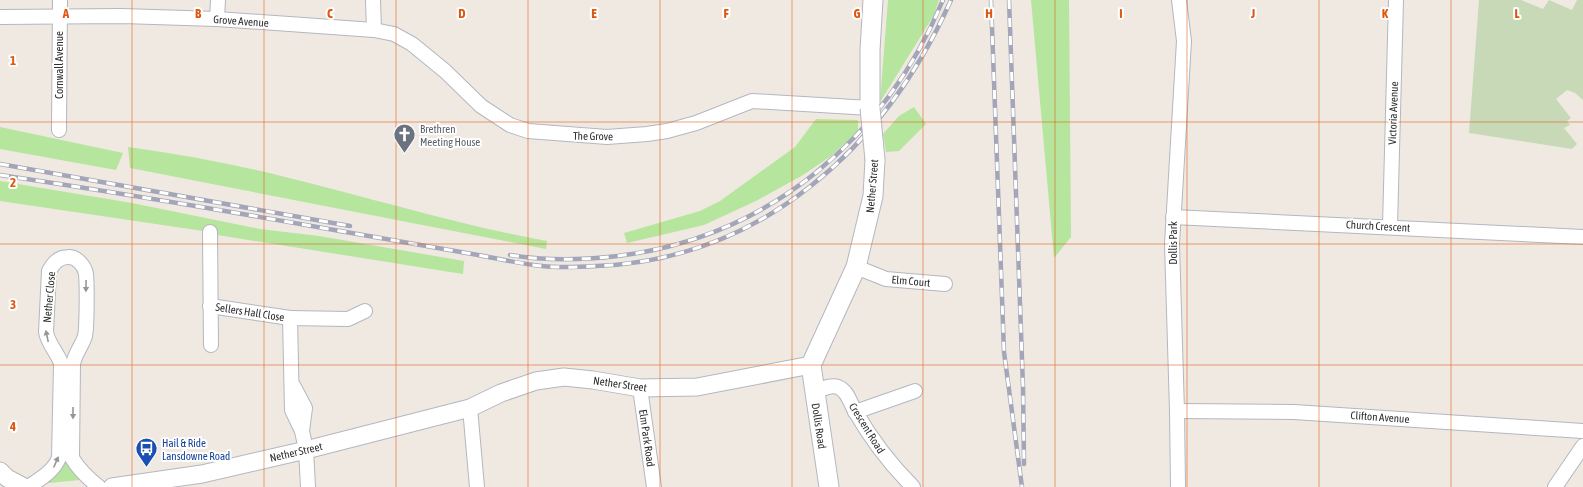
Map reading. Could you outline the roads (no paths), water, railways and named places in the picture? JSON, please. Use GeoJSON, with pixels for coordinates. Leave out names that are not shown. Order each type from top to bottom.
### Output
{"type":"FeatureCollection","features":[{"type":"Feature","properties":{"kind":"main road","name":"Nether Street"},"geometry":{"type":"LineString","coordinates":[[811,365],[856,267],[873,196],[875,160],[870,108],[870,50],[873,0]]}},
{"type":"Feature","properties":{"kind":"main road","name":"Dollis Road"},"geometry":{"type":"LineString","coordinates":[[811,365],[829,487]]}},
{"type":"Feature","properties":{"kind":"street","name":"Cornwall Avenue"},"geometry":{"type":"LineString","coordinates":[[59,130],[60,0]]}},
{"type":"Feature","properties":{"kind":"street"},"geometry":{"type":"LineString","coordinates":[[217,19],[218,0]]}},
{"type":"Feature","properties":{"kind":"street"},"geometry":{"type":"LineString","coordinates":[[373,0],[374,30]]}},
{"type":"Feature","properties":{"kind":"street","name":"Dollis Park"},"geometry":{"type":"LineString","coordinates":[[1178,487],[1172,244],[1184,41],[1179,0]]}},
{"type":"Feature","properties":{"kind":"street","name":"Victoria Avenue"},"geometry":{"type":"LineString","coordinates":[[1390,226],[1396,0]]}},
{"type":"Feature","properties":{"kind":"street","name":"Grove Avenue"},"geometry":{"type":"LineString","coordinates":[[0,17],[122,16],[217,19],[374,30]]}},
{"type":"Feature","properties":{"kind":"street","name":"The Grove"},"geometry":{"type":"LineString","coordinates":[[374,30],[394,34],[412,44],[491,114],[510,125],[528,131],[607,137],[667,132],[696,123],[752,101],[870,108]]}},
{"type":"Feature","properties":{"kind":"street","name":"Church Crescent"},"geometry":{"type":"LineString","coordinates":[[1173,217],[1390,226],[1583,237]]}},
{"type":"Feature","properties":{"kind":"street","name":"Sellers Hall Close"},"geometry":{"type":"LineString","coordinates":[[210,232],[211,345]]}},
{"type":"Feature","properties":{"kind":"street","name":"Nether Close"},"geometry":{"type":"LineString","coordinates":[[28,487],[56,466],[59,458],[61,363],[58,354],[48,342],[46,332],[49,271],[54,263],[61,258],[69,256],[77,260],[86,274],[85,336],[75,353],[73,364],[72,458],[84,474],[99,487]]}},
{"type":"Feature","properties":{"kind":"street","name":"Elm Court"},"geometry":{"type":"LineString","coordinates":[[856,267],[886,279],[945,284]]}},
{"type":"Feature","properties":{"kind":"street","name":"Sellers Hall Close"},"geometry":{"type":"LineString","coordinates":[[210,306],[290,318],[348,319],[365,311]]}},
{"type":"Feature","properties":{"kind":"street","name":"Sellers Hall Close"},"geometry":{"type":"LineString","coordinates":[[290,318],[292,410],[302,431],[306,450],[308,487]]}},
{"type":"Feature","properties":{"kind":"street","name":"Nether Street"},"geometry":{"type":"LineString","coordinates":[[112,487],[135,486],[202,474],[306,450],[470,408],[501,393],[536,381],[564,377],[594,380],[640,388],[697,387],[811,365]]}},
{"type":"Feature","properties":{"kind":"street","name":"Crescent Road"},"geometry":{"type":"LineString","coordinates":[[814,392],[831,386],[837,387],[845,392],[855,412],[891,465],[913,487]]}},
{"type":"Feature","properties":{"kind":"street","name":"Elm Park Road"},"geometry":{"type":"LineString","coordinates":[[640,388],[654,487]]}},
{"type":"Feature","properties":{"kind":"street"},"geometry":{"type":"LineString","coordinates":[[855,412],[915,391]]}},
{"type":"Feature","properties":{"kind":"street"},"geometry":{"type":"LineString","coordinates":[[470,408],[477,487]]}},
{"type":"Feature","properties":{"kind":"street","name":"Clifton Avenue"},"geometry":{"type":"LineString","coordinates":[[1177,411],[1294,412],[1583,430]]}},
{"type":"Feature","properties":{"kind":"street"},"geometry":{"type":"LineString","coordinates":[[1555,487],[1583,446]]}},
{"type":"Feature","properties":{"kind":"street"},"geometry":{"type":"LineString","coordinates":[[3,479],[24,487]]}},
{"type":"Feature","properties":{"kind":"railway"},"geometry":{"type":"LineString","coordinates":[[510,255],[550,259],[618,256],[673,245],[724,228],[772,203],[815,173],[854,137],[889,96],[919,50],[943,0]]}},
{"type":"Feature","properties":{"kind":"railway"},"geometry":{"type":"LineString","coordinates":[[0,175],[213,209],[518,263],[549,267],[596,266],[656,259],[712,242],[764,218],[811,186],[854,147],[891,102],[924,53],[951,0]]}},
{"type":"Feature","properties":{"kind":"railway"},"geometry":{"type":"LineString","coordinates":[[991,0],[1004,352],[1022,487]]}},
{"type":"Feature","properties":{"kind":"railway"},"geometry":{"type":"LineString","coordinates":[[1009,0],[1023,387],[1024,464]]}},
{"type":"Feature","properties":{"kind":"railway"},"geometry":{"type":"LineString","coordinates":[[0,164],[350,226]]}},
{"type":"Feature","properties":{"kind":"place","name":"Brethren Meeting House"},"geometry":{"type":"Point","coordinates":[405,154]}},
{"type":"Feature","properties":{"kind":"place","name":"Hail & Ride Lansdowne Road"},"geometry":{"type":"Point","coordinates":[146,468]}}]}
